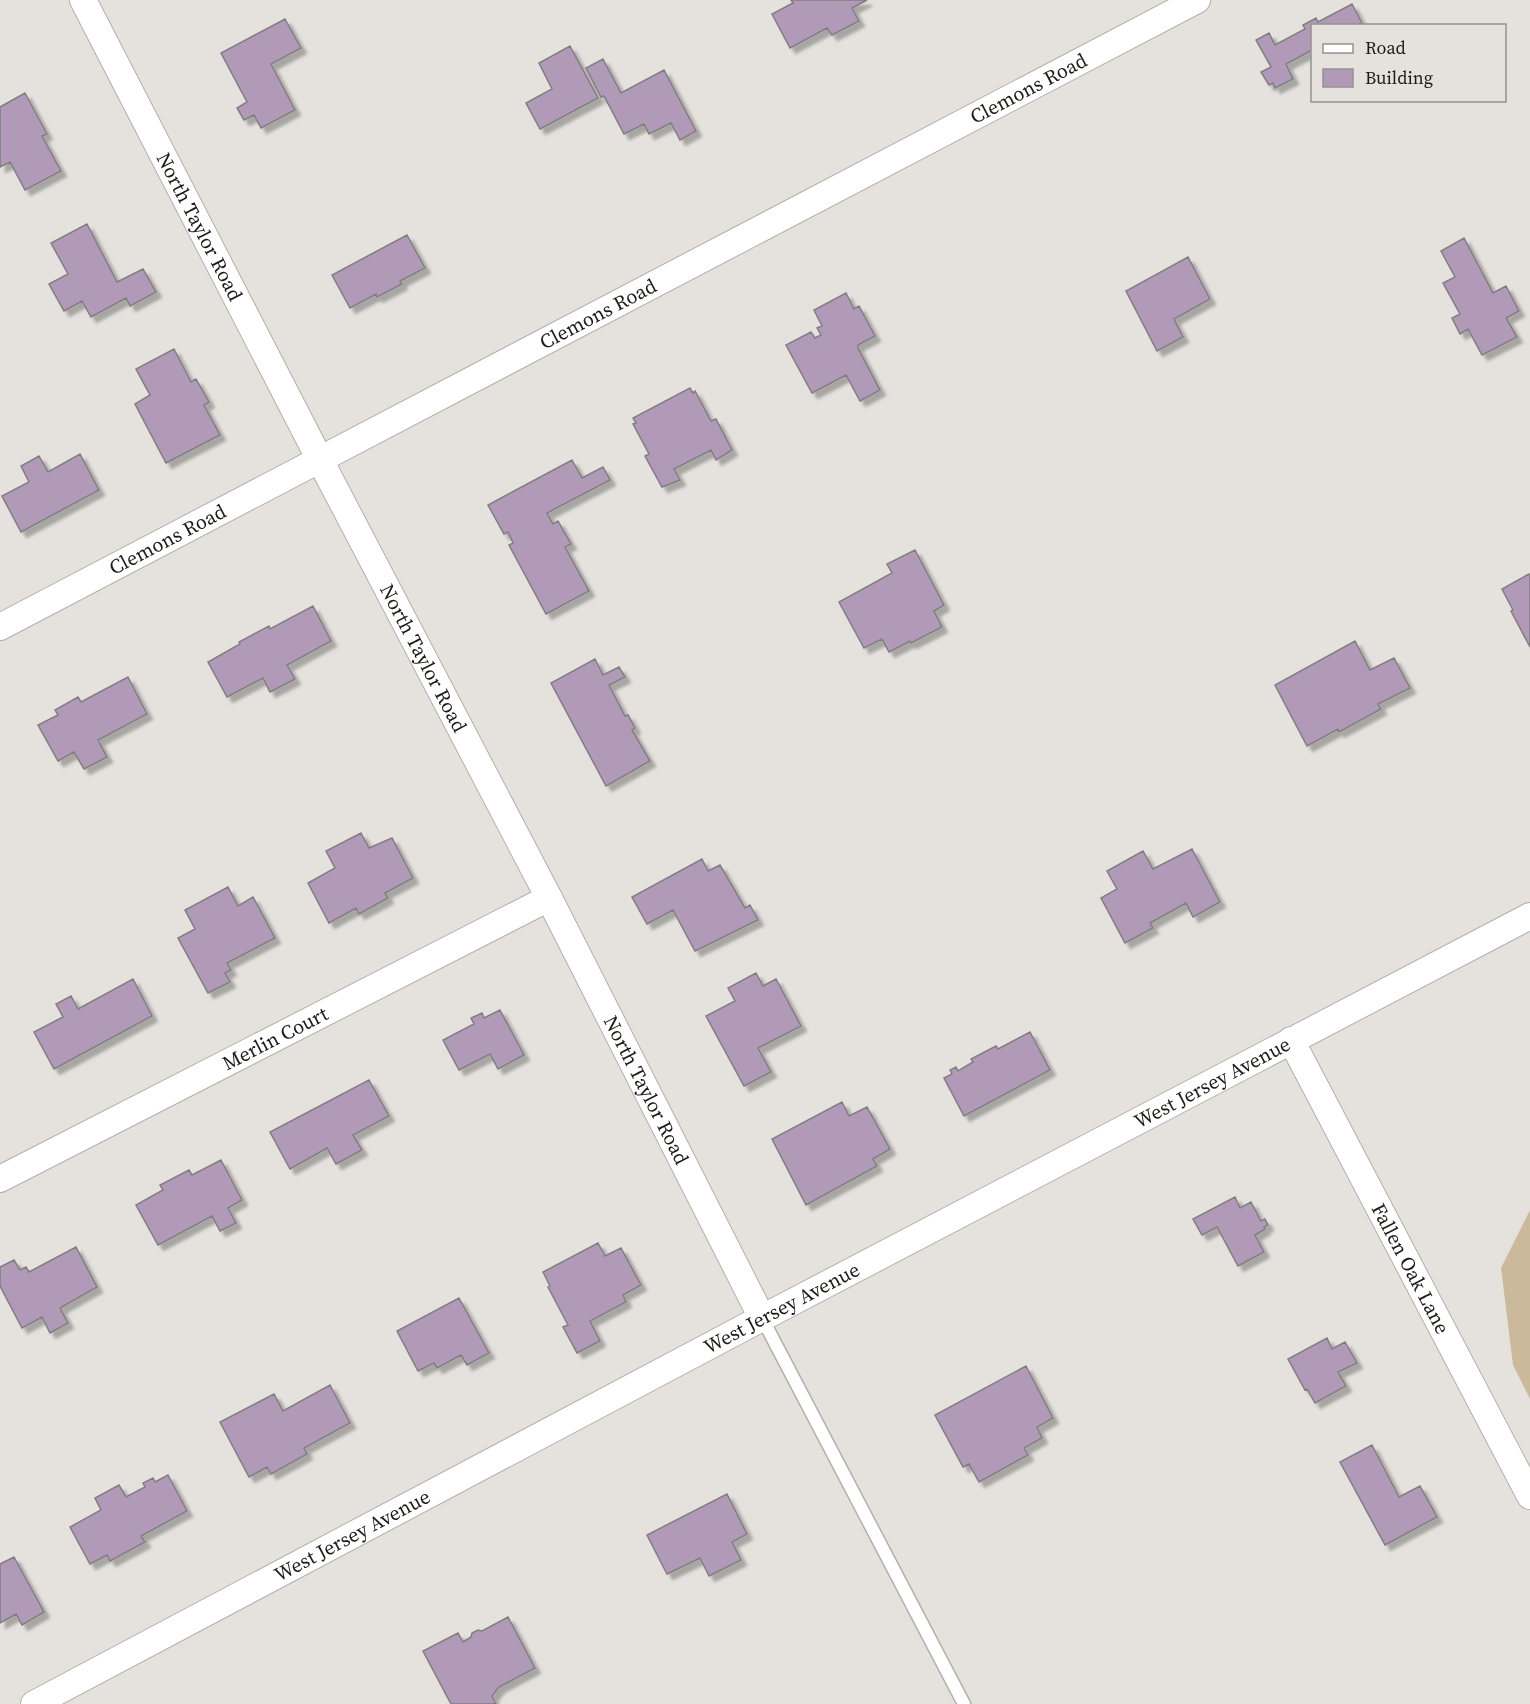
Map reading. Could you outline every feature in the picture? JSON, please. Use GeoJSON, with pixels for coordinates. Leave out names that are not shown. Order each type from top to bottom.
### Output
{"type":"FeatureCollection","features":[{"type":"Feature","properties":{"kind":"street","name":"North Taylor Road"},"geometry":{"type":"LineString","coordinates":[[83,0],[549,898],[762,1318]]}},
{"type":"Feature","properties":{"kind":"street","name":"Clemons Road"},"geometry":{"type":"LineString","coordinates":[[0,627],[1197,0]]}},
{"type":"Feature","properties":{"kind":"street","name":"Merlin Court"},"geometry":{"type":"LineString","coordinates":[[0,1179],[549,898]]}},
{"type":"Feature","properties":{"kind":"street","name":"West Jersey Avenue"},"geometry":{"type":"LineString","coordinates":[[34,1704],[762,1318],[1530,916]]}},
{"type":"Feature","properties":{"kind":"street","name":"Fallen Oak Lane"},"geometry":{"type":"LineString","coordinates":[[1291,1040],[1530,1496]]}},
{"type":"Feature","properties":{"kind":"lane"},"geometry":{"type":"LineString","coordinates":[[762,1318],[964,1704]]}},
{"type":"Feature","properties":{"kind":"shaded area"},"geometry":{"type":"Polygon","coordinates":[[[1530,1210],[1530,1399],[1513,1365],[1501,1268],[1530,1210]]]}},
{"type":"Feature","properties":{"kind":"building"},"geometry":{"type":"Polygon","coordinates":[[[791,0],[867,0],[852,8],[859,21],[832,35],[827,28],[790,48],[772,14],[793,3],[791,0]]]}},
{"type":"Feature","properties":{"kind":"building"},"geometry":{"type":"Polygon","coordinates":[[[1352,4],[1362,23],[1311,24],[1311,51],[1286,64],[1293,79],[1275,88],[1273,83],[1269,85],[1261,72],[1271,67],[1256,40],[1269,33],[1275,45],[1305,29],[1303,25],[1316,18],[1318,22],[1352,4]]]}},
{"type":"Feature","properties":{"kind":"building"},"geometry":{"type":"Polygon","coordinates":[[[285,19],[301,48],[271,64],[295,110],[261,128],[254,115],[244,120],[237,108],[247,102],[221,53],[285,19]]]}},
{"type":"Feature","properties":{"kind":"building"},"geometry":{"type":"Polygon","coordinates":[[[570,46],[598,98],[540,129],[526,103],[552,89],[539,63],[570,46]]]}},
{"type":"Feature","properties":{"kind":"building"},"geometry":{"type":"Polygon","coordinates":[[[603,59],[621,93],[664,70],[696,131],[680,140],[671,123],[649,134],[644,124],[624,134],[586,68],[603,59]]]}},
{"type":"Feature","properties":{"kind":"building"},"geometry":{"type":"Polygon","coordinates":[[[25,93],[47,134],[42,136],[61,171],[25,190],[10,162],[0,167],[0,107],[25,93]]]}},
{"type":"Feature","properties":{"kind":"building"},"geometry":{"type":"Polygon","coordinates":[[[87,224],[117,282],[143,269],[156,292],[130,306],[126,298],[91,317],[82,301],[64,311],[49,284],[68,274],[51,243],[87,224]]]}},
{"type":"Feature","properties":{"kind":"building"},"geometry":{"type":"Polygon","coordinates":[[[407,235],[425,268],[400,281],[402,284],[377,297],[376,294],[350,308],[332,275],[407,235]]]}},
{"type":"Feature","properties":{"kind":"building"},"geometry":{"type":"Polygon","coordinates":[[[1464,238],[1493,293],[1506,286],[1519,311],[1506,318],[1517,337],[1482,355],[1468,329],[1460,334],[1452,318],[1460,314],[1443,283],[1455,277],[1441,251],[1464,238]]]}},
{"type":"Feature","properties":{"kind":"building"},"geometry":{"type":"Polygon","coordinates":[[[1188,257],[1210,299],[1174,319],[1183,337],[1157,351],[1126,291],[1188,257]]]}},
{"type":"Feature","properties":{"kind":"building"},"geometry":{"type":"Polygon","coordinates":[[[846,293],[854,309],[859,306],[875,336],[858,345],[858,348],[880,390],[860,401],[846,375],[812,393],[786,345],[811,332],[815,338],[821,335],[817,328],[822,326],[814,310],[846,293]]]}},
{"type":"Feature","properties":{"kind":"building"},"geometry":{"type":"Polygon","coordinates":[[[174,349],[191,382],[196,379],[209,402],[204,405],[220,435],[166,463],[135,404],[150,395],[136,369],[174,349]]]}},
{"type":"Feature","properties":{"kind":"building"},"geometry":{"type":"Polygon","coordinates":[[[690,388],[693,393],[695,391],[711,421],[716,419],[732,450],[716,460],[711,450],[674,469],[680,480],[662,487],[645,456],[649,454],[633,424],[636,423],[633,418],[690,388]]]}},
{"type":"Feature","properties":{"kind":"building"},"geometry":{"type":"Polygon","coordinates":[[[80,454],[99,490],[21,532],[2,496],[29,482],[21,466],[39,456],[48,472],[80,454]]]}},
{"type":"Feature","properties":{"kind":"building"},"geometry":{"type":"Polygon","coordinates":[[[572,460],[582,478],[603,467],[610,480],[547,513],[553,524],[558,521],[571,544],[565,547],[589,591],[546,614],[509,545],[513,543],[508,532],[504,534],[488,505],[572,460]]]}},
{"type":"Feature","properties":{"kind":"building"},"geometry":{"type":"Polygon","coordinates":[[[915,550],[944,605],[934,611],[942,627],[889,652],[882,639],[864,648],[839,602],[892,573],[887,564],[915,550]]]}},
{"type":"Feature","properties":{"kind":"building"},"geometry":{"type":"Polygon","coordinates":[[[1530,575],[1530,647],[1502,589],[1530,575]]]}},
{"type":"Feature","properties":{"kind":"building"},"geometry":{"type":"Polygon","coordinates":[[[313,606],[331,641],[287,665],[295,679],[270,692],[263,678],[227,697],[208,662],[269,626],[270,629],[313,606]]]}},
{"type":"Feature","properties":{"kind":"building"},"geometry":{"type":"Polygon","coordinates":[[[1355,641],[1370,670],[1394,658],[1410,688],[1378,704],[1381,709],[1307,746],[1275,685],[1355,641]]]}},
{"type":"Feature","properties":{"kind":"building"},"geometry":{"type":"Polygon","coordinates":[[[595,659],[603,675],[619,667],[625,677],[609,685],[625,716],[628,715],[635,728],[632,730],[650,761],[606,786],[551,683],[595,659]]]}},
{"type":"Feature","properties":{"kind":"building"},"geometry":{"type":"Polygon","coordinates":[[[128,677],[147,714],[98,740],[107,757],[84,769],[74,752],[58,761],[38,725],[58,715],[55,710],[78,697],[81,702],[128,677]]]}},
{"type":"Feature","properties":{"kind":"building"},"geometry":{"type":"Polygon","coordinates":[[[361,833],[369,848],[392,838],[413,878],[385,893],[388,898],[359,914],[356,908],[329,923],[308,883],[335,868],[326,851],[361,833]]]}},
{"type":"Feature","properties":{"kind":"building"},"geometry":{"type":"Polygon","coordinates":[[[1192,849],[1220,902],[1193,917],[1186,903],[1150,923],[1153,928],[1125,943],[1101,898],[1117,889],[1107,871],[1143,851],[1153,869],[1192,849]]]}},
{"type":"Feature","properties":{"kind":"building"},"geometry":{"type":"Polygon","coordinates":[[[702,859],[708,871],[720,865],[745,908],[750,905],[758,920],[695,951],[673,910],[647,924],[632,897],[702,859]]]}},
{"type":"Feature","properties":{"kind":"building"},"geometry":{"type":"Polygon","coordinates":[[[228,887],[238,906],[253,897],[275,938],[227,963],[231,970],[225,973],[230,982],[208,993],[178,938],[195,929],[185,910],[228,887]]]}},
{"type":"Feature","properties":{"kind":"building"},"geometry":{"type":"Polygon","coordinates":[[[756,973],[763,986],[776,979],[801,1026],[758,1048],[771,1072],[744,1086],[706,1016],[735,1001],[728,988],[756,973]]]}},
{"type":"Feature","properties":{"kind":"building"},"geometry":{"type":"Polygon","coordinates":[[[133,979],[152,1016],[54,1069],[34,1032],[63,1017],[56,1004],[71,996],[78,1009],[133,979]]]}},
{"type":"Feature","properties":{"kind":"building"},"geometry":{"type":"Polygon","coordinates":[[[500,1010],[524,1055],[498,1069],[490,1054],[459,1070],[443,1040],[474,1024],[471,1018],[482,1013],[484,1018],[500,1010]]]}},
{"type":"Feature","properties":{"kind":"building"},"geometry":{"type":"Polygon","coordinates":[[[1030,1032],[1050,1070],[964,1116],[944,1078],[952,1074],[950,1070],[956,1067],[958,1071],[973,1062],[971,1059],[996,1046],[998,1049],[1030,1032]]]}},
{"type":"Feature","properties":{"kind":"building"},"geometry":{"type":"Polygon","coordinates":[[[369,1080],[389,1116],[353,1135],[362,1150],[336,1164],[327,1148],[290,1169],[270,1132],[369,1080]]]}},
{"type":"Feature","properties":{"kind":"building"},"geometry":{"type":"Polygon","coordinates":[[[842,1102],[849,1116],[867,1107],[890,1149],[873,1159],[877,1166],[806,1205],[772,1139],[842,1102]]]}},
{"type":"Feature","properties":{"kind":"building"},"geometry":{"type":"Polygon","coordinates":[[[221,1160],[242,1200],[228,1208],[236,1223],[220,1231],[212,1216],[158,1245],[136,1205],[163,1190],[160,1185],[189,1170],[192,1175],[221,1160]]]}},
{"type":"Feature","properties":{"kind":"building"},"geometry":{"type":"Polygon","coordinates":[[[1235,1197],[1240,1208],[1251,1202],[1261,1221],[1265,1219],[1268,1225],[1255,1235],[1264,1252],[1238,1266],[1217,1227],[1202,1235],[1193,1219],[1235,1197]]]}},
{"type":"Feature","properties":{"kind":"building"},"geometry":{"type":"Polygon","coordinates":[[[598,1243],[605,1256],[621,1248],[641,1285],[623,1295],[626,1302],[590,1321],[600,1341],[577,1353],[563,1327],[568,1325],[548,1287],[550,1286],[543,1272],[598,1243]]]}},
{"type":"Feature","properties":{"kind":"building"},"geometry":{"type":"Polygon","coordinates":[[[76,1247],[97,1287],[60,1308],[68,1323],[50,1333],[42,1317],[22,1328],[0,1286],[0,1267],[14,1260],[20,1270],[26,1267],[29,1272],[76,1247]]]}},
{"type":"Feature","properties":{"kind":"building"},"geometry":{"type":"Polygon","coordinates":[[[459,1298],[489,1353],[467,1365],[461,1355],[437,1368],[434,1363],[418,1371],[397,1331],[459,1298]]]}},
{"type":"Feature","properties":{"kind":"building"},"geometry":{"type":"Polygon","coordinates":[[[1327,1338],[1332,1349],[1345,1342],[1357,1363],[1338,1372],[1346,1386],[1315,1403],[1288,1359],[1327,1338]]]}},
{"type":"Feature","properties":{"kind":"building"},"geometry":{"type":"Polygon","coordinates":[[[1026,1366],[1053,1418],[1037,1427],[1042,1438],[1024,1448],[1028,1455],[979,1482],[969,1464],[963,1467],[935,1415],[1026,1366]]]}},
{"type":"Feature","properties":{"kind":"building"},"geometry":{"type":"Polygon","coordinates":[[[330,1385],[350,1423],[304,1448],[307,1454],[271,1474],[267,1467],[249,1477],[220,1422],[274,1394],[283,1411],[330,1385]]]}},
{"type":"Feature","properties":{"kind":"building"},"geometry":{"type":"Polygon","coordinates":[[[1372,1445],[1399,1497],[1420,1486],[1437,1517],[1385,1545],[1340,1462],[1372,1445]]]}},
{"type":"Feature","properties":{"kind":"building"},"geometry":{"type":"Polygon","coordinates":[[[168,1475],[187,1511],[141,1536],[145,1542],[110,1561],[107,1555],[90,1564],[70,1527],[101,1510],[95,1498],[119,1485],[126,1497],[145,1487],[143,1483],[153,1478],[155,1482],[168,1475]]]}},
{"type":"Feature","properties":{"kind":"building"},"geometry":{"type":"Polygon","coordinates":[[[727,1494],[747,1534],[732,1542],[741,1560],[709,1576],[700,1558],[667,1574],[647,1535],[727,1494]]]}},
{"type":"Feature","properties":{"kind":"building"},"geometry":{"type":"Polygon","coordinates":[[[14,1557],[44,1612],[22,1625],[16,1614],[0,1623],[0,1564],[14,1557]]]}},
{"type":"Feature","properties":{"kind":"building"},"geometry":{"type":"Polygon","coordinates":[[[508,1617],[535,1668],[499,1687],[492,1696],[496,1704],[451,1704],[423,1651],[458,1633],[463,1642],[471,1637],[472,1633],[482,1631],[508,1617]]]}}]}
